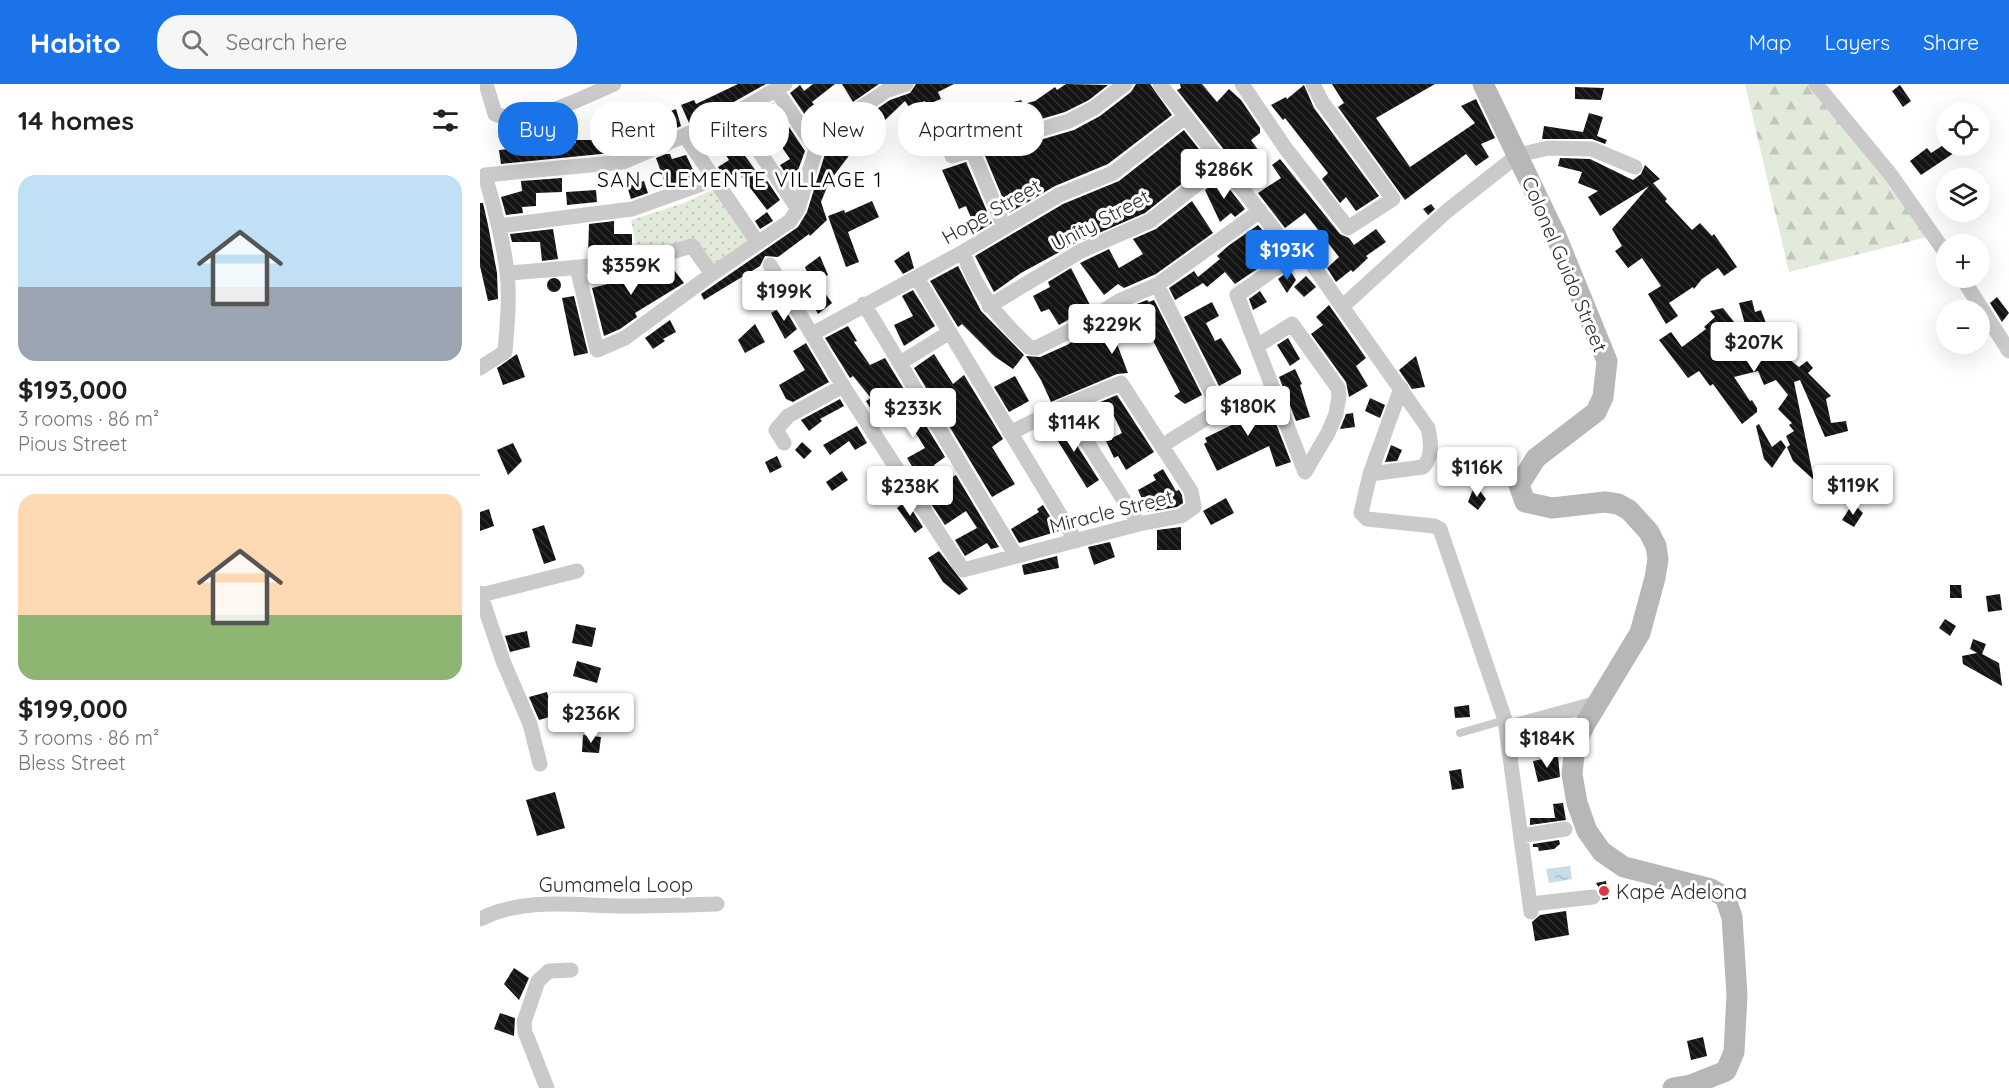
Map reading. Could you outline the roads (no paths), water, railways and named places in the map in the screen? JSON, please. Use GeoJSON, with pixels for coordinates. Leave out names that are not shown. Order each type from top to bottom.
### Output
{"type":"FeatureCollection","features":[{"type":"Feature","properties":{"kind":"street"},"geometry":{"type":"LineString","coordinates":[[486,84],[495,114],[512,118],[552,111],[614,84]]}},
{"type":"Feature","properties":{"kind":"street"},"geometry":{"type":"LineString","coordinates":[[870,102],[886,91],[906,84]]}},
{"type":"Feature","properties":{"kind":"street"},"geometry":{"type":"LineString","coordinates":[[1044,128],[1069,121],[1094,108],[1125,84]]}},
{"type":"Feature","properties":{"kind":"street"},"geometry":{"type":"LineString","coordinates":[[1160,84],[1276,232]]}},
{"type":"Feature","properties":{"kind":"street"},"geometry":{"type":"LineString","coordinates":[[1242,84],[1286,149],[1348,228],[1393,199],[1322,102],[1313,84]]}},
{"type":"Feature","properties":{"kind":"street","name":"Colonel Guido Street"},"geometry":{"type":"LineString","coordinates":[[1483,84],[1556,236],[1607,361],[1603,397],[1596,412],[1536,458],[1519,485],[1525,502],[1551,508],[1605,502],[1618,504],[1629,510],[1649,531],[1656,546],[1655,578],[1640,633],[1575,745],[1572,774],[1577,803],[1587,831],[1602,852],[1624,867],[1710,889],[1725,897],[1732,917],[1737,995],[1734,1052],[1726,1071],[1691,1085],[1673,1088]]}},
{"type":"Feature","properties":{"kind":"street"},"geometry":{"type":"LineString","coordinates":[[1816,84],[1892,175],[1936,239]]}},
{"type":"Feature","properties":{"kind":"street"},"geometry":{"type":"LineString","coordinates":[[755,102],[781,87],[801,122]]}},
{"type":"Feature","properties":{"kind":"street","name":"Hope Street"},"geometry":{"type":"LineString","coordinates":[[812,334],[864,304],[917,278],[1059,195],[1113,173],[1185,117]]}},
{"type":"Feature","properties":{"kind":"street"},"geometry":{"type":"LineString","coordinates":[[480,368],[505,352],[507,273],[499,226],[484,175],[623,162],[689,135]]}},
{"type":"Feature","properties":{"kind":"street"},"geometry":{"type":"LineString","coordinates":[[686,136],[759,243]]}},
{"type":"Feature","properties":{"kind":"street"},"geometry":{"type":"LineString","coordinates":[[1342,307],[1448,211],[1518,155],[1548,148],[1592,149],[1635,167]]}},
{"type":"Feature","properties":{"kind":"street"},"geometry":{"type":"LineString","coordinates":[[762,156],[798,209]]}},
{"type":"Feature","properties":{"kind":"street"},"geometry":{"type":"LineString","coordinates":[[578,268],[597,350],[625,338],[712,274],[790,221],[798,209],[814,156]]}},
{"type":"Feature","properties":{"kind":"street"},"geometry":{"type":"LineString","coordinates":[[974,156],[1004,227]]}},
{"type":"Feature","properties":{"kind":"street","name":"Unity Street"},"geometry":{"type":"LineString","coordinates":[[989,306],[1081,251],[1150,221],[1224,163]]}},
{"type":"Feature","properties":{"kind":"street"},"geometry":{"type":"LineString","coordinates":[[499,226],[632,209],[714,180]]}},
{"type":"Feature","properties":{"kind":"street"},"geometry":{"type":"LineString","coordinates":[[963,252],[974,280],[989,306],[1029,347],[1036,348],[1080,326],[1119,301],[1157,285],[1260,211]]}},
{"type":"Feature","properties":{"kind":"street"},"geometry":{"type":"LineString","coordinates":[[507,273],[578,268],[660,256],[692,246],[712,274]]}},
{"type":"Feature","properties":{"kind":"street"},"geometry":{"type":"LineString","coordinates":[[1257,346],[1292,324],[1338,388],[1336,414],[1305,472],[1237,295],[1302,250],[1428,428],[1431,440],[1429,462],[1423,467],[1370,474]]}},
{"type":"Feature","properties":{"kind":"street"},"geometry":{"type":"LineString","coordinates":[[771,265],[843,386],[788,416],[776,429],[783,443]]}},
{"type":"Feature","properties":{"kind":"street"},"geometry":{"type":"LineString","coordinates":[[917,278],[1076,541]]}},
{"type":"Feature","properties":{"kind":"street"},"geometry":{"type":"LineString","coordinates":[[1157,285],[1216,404],[1213,414],[1163,445]]}},
{"type":"Feature","properties":{"kind":"street"},"geometry":{"type":"LineString","coordinates":[[1968,288],[2009,351]]}},
{"type":"Feature","properties":{"kind":"street"},"geometry":{"type":"LineString","coordinates":[[864,304],[1016,556]]}},
{"type":"Feature","properties":{"kind":"street"},"geometry":{"type":"LineString","coordinates":[[900,363],[950,332]]}},
{"type":"Feature","properties":{"kind":"street","name":"Miracle Street"},"geometry":{"type":"LineString","coordinates":[[843,386],[963,570],[1138,524],[1181,516],[1194,507],[1191,491],[1121,383],[1064,406]]}},
{"type":"Feature","properties":{"kind":"street"},"geometry":{"type":"LineString","coordinates":[[1401,388],[1370,474],[1361,504],[1361,513],[1367,519],[1434,526],[1440,530],[1506,724],[1531,908],[1593,897]]}},
{"type":"Feature","properties":{"kind":"street"},"geometry":{"type":"LineString","coordinates":[[1010,433],[1064,406],[1138,524]]}},
{"type":"Feature","properties":{"kind":"street"},"geometry":{"type":"LineString","coordinates":[[540,764],[530,724],[503,661],[481,594],[577,571]]}},
{"type":"Feature","properties":{"kind":"street"},"geometry":{"type":"LineString","coordinates":[[1506,724],[1598,703]]}},
{"type":"Feature","properties":{"kind":"street"},"geometry":{"type":"LineString","coordinates":[[1521,836],[1564,830]]}},
{"type":"Feature","properties":{"kind":"street","name":"Gumamela Loop"},"geometry":{"type":"LineString","coordinates":[[480,919],[530,905],[553,903],[624,906],[717,904]]}},
{"type":"Feature","properties":{"kind":"street"},"geometry":{"type":"LineString","coordinates":[[547,1088],[525,1032],[524,1022],[538,981],[549,971],[572,970]]}},
{"type":"Feature","properties":{"kind":"lane"},"geometry":{"type":"LineString","coordinates":[[1461,733],[1506,724]]}},
{"type":"Feature","properties":{"kind":"water"},"geometry":{"type":"Polygon","coordinates":[[[1570,866],[1572,879],[1549,883],[1546,869],[1570,866]]]}},
{"type":"Feature","properties":{"kind":"place","name":"Kapé Adelona"},"geometry":{"type":"Point","coordinates":[1604,891]}},
{"type":"Feature","properties":{"kind":"district","name":"SAN CLEMENTE VILLAGE 1"},"geometry":{"type":"Point","coordinates":[740,179]}}]}
